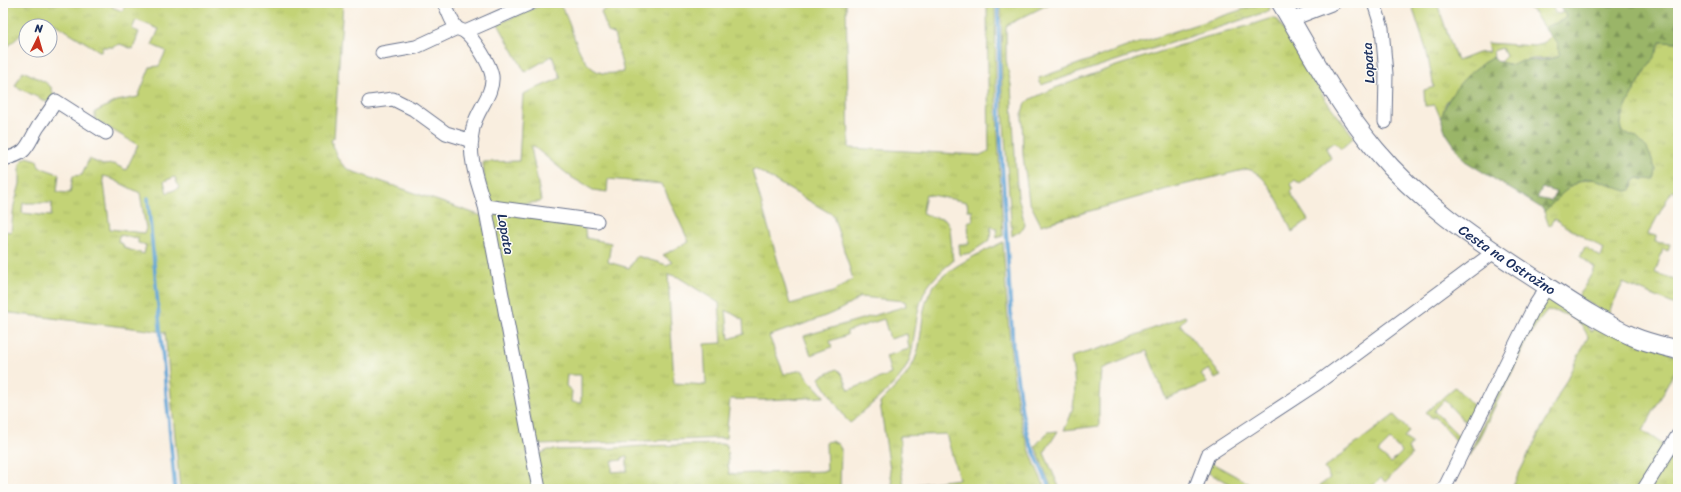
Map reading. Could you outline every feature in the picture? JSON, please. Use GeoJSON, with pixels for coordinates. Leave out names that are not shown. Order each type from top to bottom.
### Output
{"type":"FeatureCollection","features":[{"type":"Feature","properties":{"kind":"street","name":"Lopata"},"geometry":{"type":"LineString","coordinates":[[444,3],[461,30],[476,45],[487,64],[492,77],[491,88],[473,127],[472,141],[475,174],[485,206],[539,489]]}},
{"type":"Feature","properties":{"kind":"street"},"geometry":{"type":"LineString","coordinates":[[382,53],[416,47],[531,3]]}},
{"type":"Feature","properties":{"kind":"street","name":"Cesta na Ostrožno"},"geometry":{"type":"LineString","coordinates":[[1281,3],[1332,90],[1362,132],[1396,172],[1426,202],[1494,252],[1547,287],[1612,326],[1636,338],[1678,350]]}},
{"type":"Feature","properties":{"kind":"street"},"geometry":{"type":"LineString","coordinates":[[1290,20],[1334,3]]}},
{"type":"Feature","properties":{"kind":"street","name":"Lopata"},"geometry":{"type":"LineString","coordinates":[[1374,3],[1382,28],[1386,74],[1385,122]]}},
{"type":"Feature","properties":{"kind":"street"},"geometry":{"type":"LineString","coordinates":[[369,102],[393,99],[413,109],[446,133],[472,141]]}},
{"type":"Feature","properties":{"kind":"street"},"geometry":{"type":"LineString","coordinates":[[3,159],[16,156],[29,146],[38,128],[56,101],[106,133]]}},
{"type":"Feature","properties":{"kind":"street"},"geometry":{"type":"LineString","coordinates":[[485,206],[598,221]]}},
{"type":"Feature","properties":{"kind":"street"},"geometry":{"type":"LineString","coordinates":[[1196,489],[1208,455],[1316,384],[1494,252]]}},
{"type":"Feature","properties":{"kind":"street"},"geometry":{"type":"LineString","coordinates":[[1444,489],[1534,306],[1547,287]]}},
{"type":"Feature","properties":{"kind":"street"},"geometry":{"type":"LineString","coordinates":[[1644,489],[1678,435]]}},
{"type":"Feature","properties":{"kind":"green space"},"geometry":{"type":"Polygon","coordinates":[[[3,3],[113,3],[112,7],[122,11],[127,3],[343,3],[334,138],[331,140],[336,154],[340,162],[351,171],[482,216],[534,489],[180,489],[165,332],[3,312],[3,231],[11,232],[14,205],[20,184],[20,164],[22,160],[27,157],[37,160],[39,167],[59,174],[57,192],[70,193],[73,176],[82,175],[89,159],[103,165],[114,164],[126,170],[138,145],[95,120],[95,112],[117,101],[138,97],[150,67],[159,66],[166,51],[152,45],[159,29],[136,20],[132,29],[139,32],[133,49],[120,44],[113,47],[103,47],[101,52],[58,26],[58,18],[18,18],[18,37],[3,51],[3,3]],[[103,176],[110,229],[144,233],[146,229],[140,193],[103,176]],[[175,177],[164,181],[167,193],[179,188],[175,177]],[[23,203],[22,213],[51,216],[52,203],[23,203]],[[119,235],[118,242],[123,244],[124,248],[144,254],[146,245],[138,243],[138,238],[119,235]]]}},
{"type":"Feature","properties":{"kind":"green space"},"geometry":{"type":"Polygon","coordinates":[[[546,3],[557,3],[568,20],[578,47],[587,63],[602,73],[613,73],[624,72],[614,34],[608,32],[601,12],[613,5],[612,3],[643,3],[645,11],[661,7],[660,3],[846,3],[849,148],[980,155],[989,151],[987,3],[995,3],[996,95],[1003,236],[997,238],[996,228],[991,227],[990,240],[970,253],[960,255],[959,244],[969,244],[968,221],[973,221],[972,210],[968,210],[967,202],[926,194],[922,214],[946,220],[950,228],[953,261],[936,276],[925,291],[919,307],[911,355],[904,371],[884,393],[850,423],[819,378],[837,369],[842,374],[849,390],[891,374],[886,356],[909,349],[907,334],[890,339],[884,319],[847,331],[847,335],[830,341],[832,347],[811,355],[804,336],[906,306],[905,301],[860,297],[829,315],[769,336],[784,374],[802,370],[824,397],[765,400],[730,399],[726,438],[538,445],[535,443],[491,218],[496,213],[584,223],[586,238],[611,243],[608,262],[629,268],[637,256],[667,265],[672,262],[663,255],[689,242],[662,184],[608,179],[607,192],[593,190],[571,177],[533,146],[531,147],[541,200],[539,202],[502,206],[493,205],[484,179],[483,162],[519,161],[523,94],[561,78],[552,56],[525,72],[498,24],[546,3]],[[755,169],[752,170],[790,304],[833,292],[853,279],[833,215],[755,169]],[[668,274],[674,383],[706,385],[704,344],[722,343],[719,303],[678,277],[668,274]],[[726,310],[729,339],[744,334],[743,320],[726,310]],[[567,375],[566,386],[572,391],[571,402],[581,403],[581,375],[567,375]]]}},
{"type":"Feature","properties":{"kind":"green space"},"geometry":{"type":"Polygon","coordinates":[[[1001,3],[1051,3],[1007,25],[1006,28],[1006,60],[1011,85],[1018,196],[1025,225],[1023,229],[1012,236],[1002,94],[1001,3]]]}},
{"type":"Feature","properties":{"kind":"green space"},"geometry":{"type":"Polygon","coordinates":[[[1263,3],[1269,3],[1269,11],[1041,85],[1039,78],[1132,45],[1263,3]]]}},
{"type":"Feature","properties":{"kind":"green space"},"geometry":{"type":"Polygon","coordinates":[[[1411,3],[1437,3],[1457,61],[1478,53],[1489,52],[1487,43],[1535,46],[1545,42],[1551,36],[1558,44],[1560,53],[1558,57],[1532,59],[1512,65],[1500,62],[1506,56],[1502,48],[1493,51],[1494,57],[1483,63],[1446,102],[1442,116],[1440,117],[1435,105],[1425,106],[1424,90],[1434,87],[1426,49],[1411,3]]]}},
{"type":"Feature","properties":{"kind":"green space"},"geometry":{"type":"Polygon","coordinates":[[[1520,3],[1551,3],[1555,13],[1559,14],[1564,12],[1566,17],[1561,21],[1544,28],[1533,11],[1520,3]]]}},
{"type":"Feature","properties":{"kind":"green space"},"geometry":{"type":"Polygon","coordinates":[[[1560,3],[1678,3],[1678,43],[1660,42],[1657,52],[1628,102],[1621,123],[1621,131],[1636,137],[1647,148],[1656,170],[1653,180],[1638,178],[1634,181],[1631,190],[1627,191],[1600,181],[1585,179],[1578,182],[1559,196],[1544,212],[1543,209],[1465,161],[1446,133],[1440,117],[1442,116],[1445,107],[1455,89],[1462,81],[1477,67],[1494,57],[1496,61],[1512,65],[1522,61],[1544,60],[1558,57],[1560,53],[1558,44],[1544,28],[1561,21],[1566,17],[1560,3]],[[1542,188],[1537,198],[1551,201],[1556,192],[1542,188]]]}},
{"type":"Feature","properties":{"kind":"green space"},"geometry":{"type":"Polygon","coordinates":[[[1272,18],[1278,20],[1325,99],[1354,137],[1341,149],[1334,142],[1326,148],[1331,158],[1300,184],[1295,180],[1291,183],[1293,189],[1290,192],[1308,220],[1292,232],[1275,195],[1269,186],[1255,172],[1247,169],[1167,189],[1041,225],[1029,201],[1023,155],[1022,113],[1024,106],[1031,99],[1055,88],[1110,68],[1206,37],[1272,18]]]}},
{"type":"Feature","properties":{"kind":"green space"},"geometry":{"type":"Polygon","coordinates":[[[1660,42],[1678,43],[1678,197],[1673,190],[1648,234],[1656,236],[1655,242],[1670,244],[1668,251],[1663,249],[1655,273],[1678,280],[1678,306],[1623,283],[1608,314],[1578,297],[1595,268],[1580,256],[1585,247],[1601,257],[1604,249],[1554,219],[1549,226],[1544,212],[1562,193],[1576,183],[1584,180],[1592,179],[1616,187],[1627,188],[1633,187],[1634,181],[1638,178],[1645,180],[1656,170],[1650,159],[1641,148],[1621,131],[1621,122],[1629,100],[1660,42]]]}},
{"type":"Feature","properties":{"kind":"green space"},"geometry":{"type":"Polygon","coordinates":[[[23,71],[45,82],[51,87],[55,98],[47,102],[15,86],[23,71]]]}},
{"type":"Feature","properties":{"kind":"green space"},"geometry":{"type":"Polygon","coordinates":[[[1003,242],[1011,354],[1017,399],[1026,438],[1046,489],[893,489],[880,403],[902,380],[911,368],[917,354],[926,303],[934,285],[956,267],[1003,242]],[[946,434],[900,436],[900,463],[904,486],[959,479],[946,434]]]}},
{"type":"Feature","properties":{"kind":"green space"},"geometry":{"type":"Polygon","coordinates":[[[1547,290],[1591,319],[1588,328],[1592,331],[1598,323],[1678,356],[1678,365],[1643,431],[1668,448],[1643,489],[1511,489],[1588,337],[1582,326],[1572,318],[1554,311],[1547,310],[1527,339],[1470,456],[1469,454],[1547,290]]]}},
{"type":"Feature","properties":{"kind":"green space"},"geometry":{"type":"Polygon","coordinates":[[[1185,316],[1186,318],[1180,324],[1221,376],[1215,379],[1209,369],[1201,374],[1207,383],[1166,399],[1147,351],[1101,369],[1099,426],[1064,430],[1072,412],[1075,394],[1071,357],[1111,345],[1185,316]]]}},
{"type":"Feature","properties":{"kind":"green space"},"geometry":{"type":"Polygon","coordinates":[[[1455,387],[1480,412],[1462,447],[1435,417],[1432,418],[1426,412],[1455,387]],[[1444,400],[1434,411],[1460,437],[1470,427],[1444,400]]]}},
{"type":"Feature","properties":{"kind":"green space"},"geometry":{"type":"Polygon","coordinates":[[[1394,415],[1409,431],[1404,438],[1412,443],[1408,449],[1412,455],[1385,482],[1381,478],[1370,489],[1315,489],[1330,478],[1324,468],[1394,415]],[[1390,440],[1378,452],[1391,463],[1402,452],[1390,440]]]}},
{"type":"Feature","properties":{"kind":"green space"},"geometry":{"type":"Polygon","coordinates":[[[1058,431],[1044,453],[1060,489],[1052,489],[1035,446],[1048,432],[1058,431]]]}},
{"type":"Feature","properties":{"kind":"green space"},"geometry":{"type":"Polygon","coordinates":[[[831,441],[838,444],[841,449],[840,489],[542,489],[536,458],[548,450],[721,444],[727,445],[729,474],[827,471],[826,442],[831,441]],[[622,457],[622,460],[612,461],[612,472],[627,471],[627,457],[622,457]]]}},
{"type":"Feature","properties":{"kind":"green space"},"geometry":{"type":"Polygon","coordinates":[[[1671,452],[1678,456],[1678,489],[1648,489],[1671,452]]]}},
{"type":"Feature","properties":{"kind":"green space"},"geometry":{"type":"Polygon","coordinates":[[[1210,462],[1259,489],[1241,489],[1206,472],[1210,462]]]}},
{"type":"Feature","properties":{"kind":"waterway"},"geometry":{"type":"LineString","coordinates":[[998,3],[1000,124],[1013,348],[1022,412],[1028,438],[1050,489]]}},
{"type":"Feature","properties":{"kind":"waterway"},"geometry":{"type":"LineString","coordinates":[[148,198],[175,489]]}}]}
